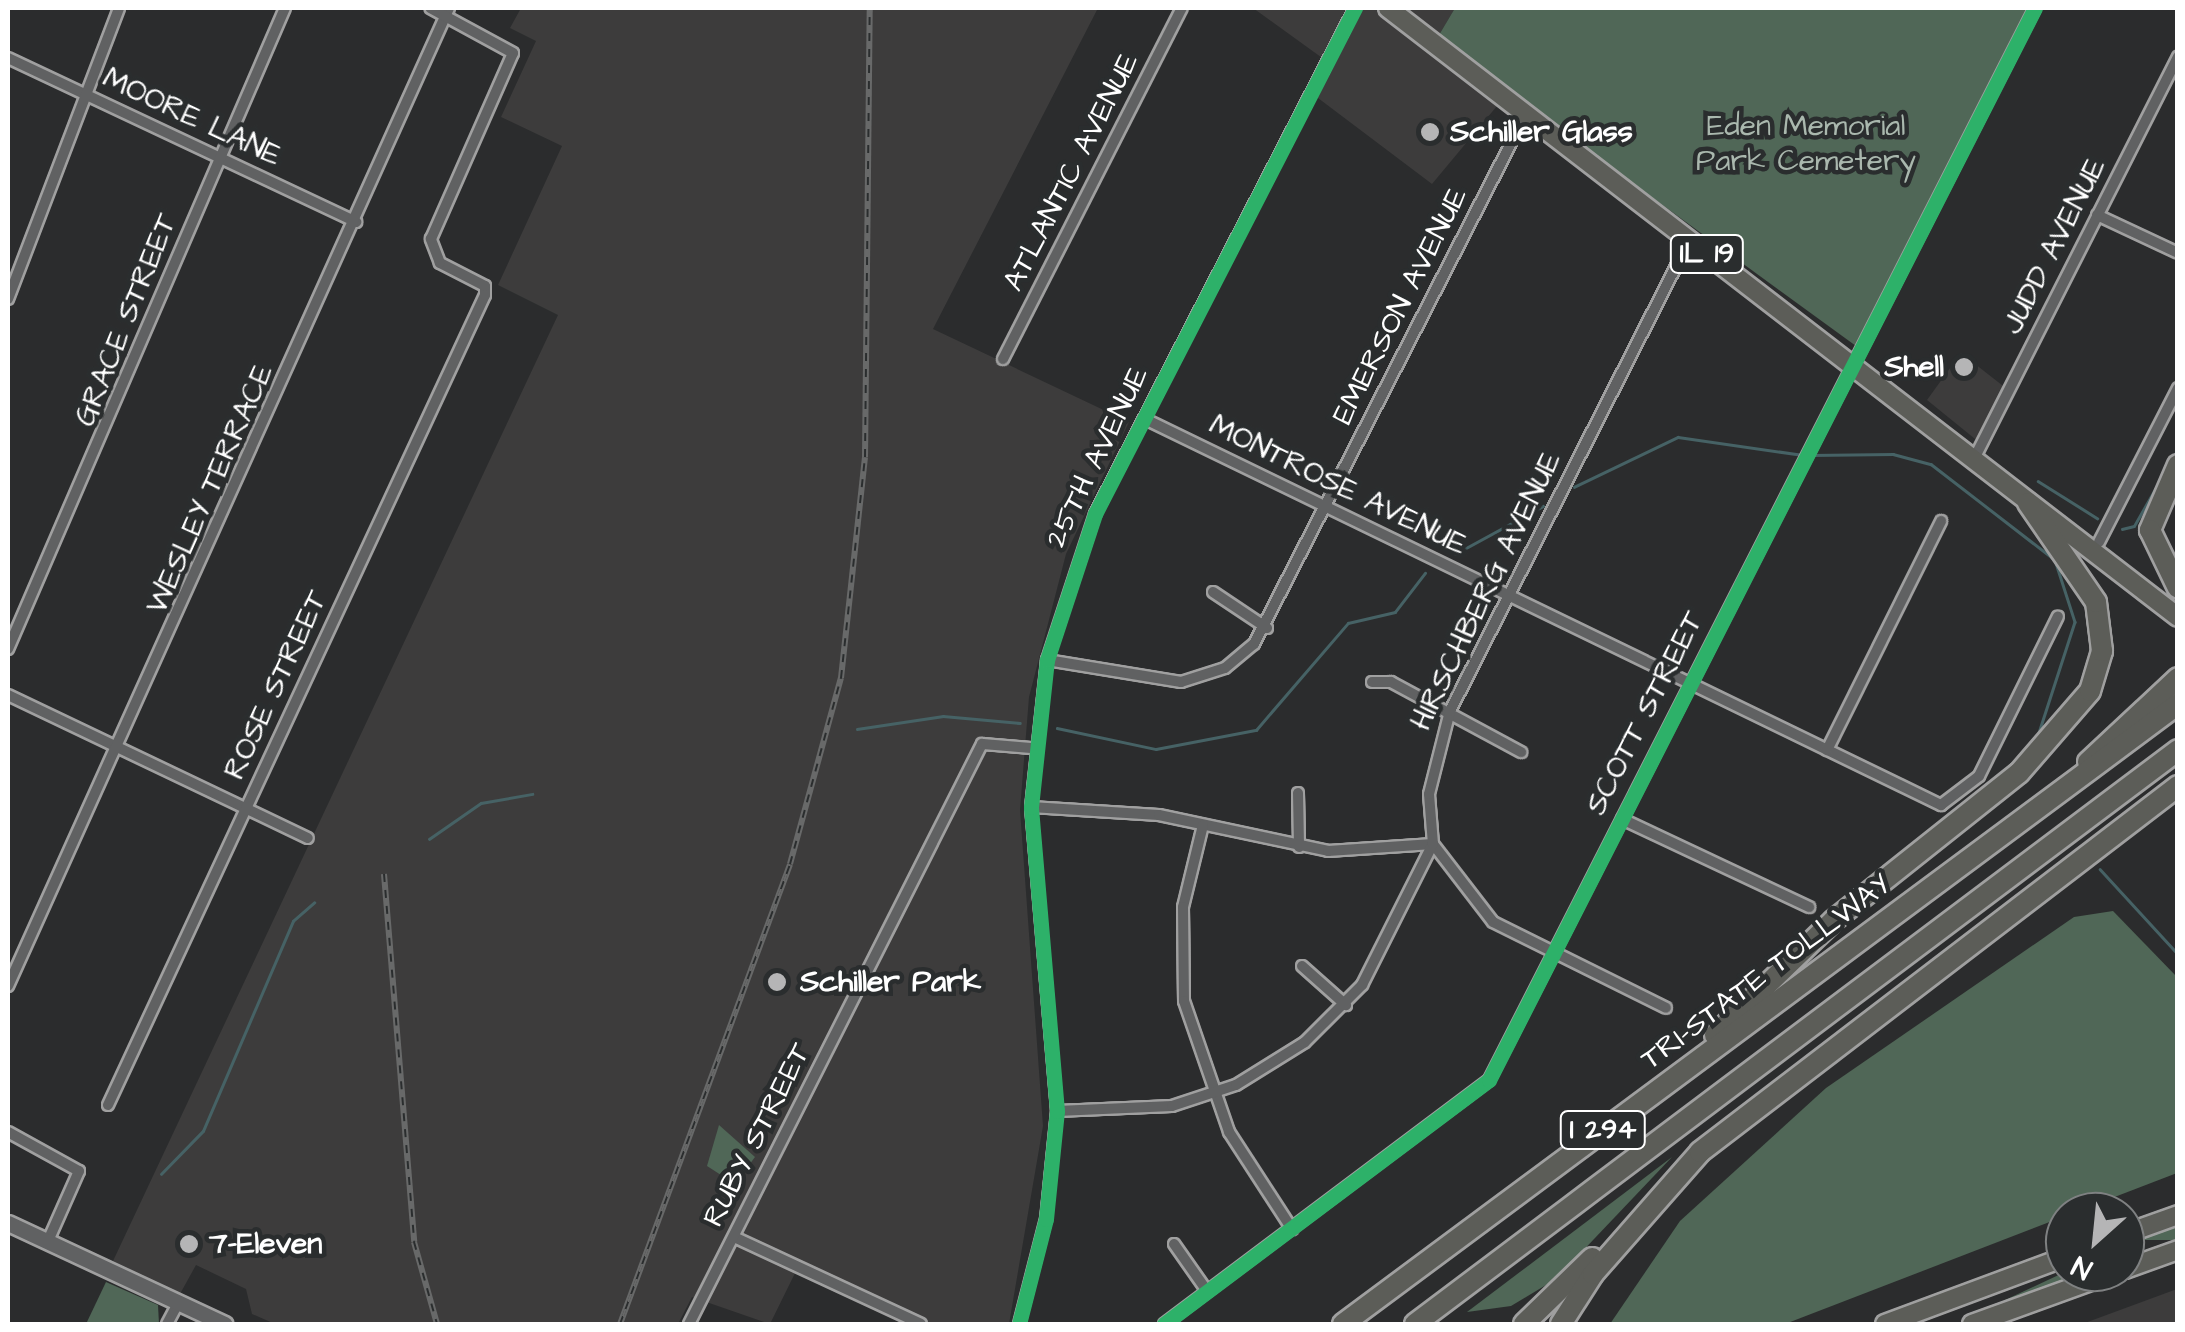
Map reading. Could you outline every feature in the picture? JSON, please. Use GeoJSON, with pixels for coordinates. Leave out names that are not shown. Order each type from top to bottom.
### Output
{"type":"FeatureCollection","features":[{"type":"Feature","properties":{"kind":"highway"},"geometry":{"type":"LineString","coordinates":[[2178,464],[2150,530],[2178,588]]}},
{"type":"Feature","properties":{"kind":"highway"},"geometry":{"type":"LineString","coordinates":[[1667,1084],[1834,920],[2011,781],[2090,691],[2102,651],[2096,602],[2028,504]]}},
{"type":"Feature","properties":{"kind":"highway"},"geometry":{"type":"LineString","coordinates":[[2072,783],[2112,731],[2178,678]]}},
{"type":"Feature","properties":{"kind":"highway","name":"TRI-STATE TOLLWAY"},"geometry":{"type":"LineString","coordinates":[[1344,1324],[2178,704]]}},
{"type":"Feature","properties":{"kind":"highway","name":"I 294"},"geometry":{"type":"LineString","coordinates":[[1415,1324],[2178,750]]}},
{"type":"Feature","properties":{"kind":"highway","name":"I 294"},"geometry":{"type":"LineString","coordinates":[[1524,1324],[1686,1166],[2178,786]]}},
{"type":"Feature","properties":{"kind":"highway"},"geometry":{"type":"LineString","coordinates":[[1968,947],[2178,802]]}},
{"type":"Feature","properties":{"kind":"highway","name":"I 294"},"geometry":{"type":"LineString","coordinates":[[1561,1324],[1686,1166]]}},
{"type":"Feature","properties":{"kind":"main road","name":"IL 19"},"geometry":{"type":"LineString","coordinates":[[1388,8],[1690,241],[1855,362],[2028,504],[2178,617]]}},
{"type":"Feature","properties":{"kind":"main road","name":"IL 19"},"geometry":{"type":"LineString","coordinates":[[1975,457],[2178,602]]}},
{"type":"Feature","properties":{"kind":"main road"},"geometry":{"type":"LineString","coordinates":[[2145,1227],[2178,1215]]}},
{"type":"Feature","properties":{"kind":"main road"},"geometry":{"type":"LineString","coordinates":[[8,1223],[225,1324]]}},
{"type":"Feature","properties":{"kind":"main road"},"geometry":{"type":"LineString","coordinates":[[2145,1262],[2178,1250]]}},
{"type":"Feature","properties":{"kind":"main road"},"geometry":{"type":"LineString","coordinates":[[1884,1324],[2045,1264]]}},
{"type":"Feature","properties":{"kind":"main road"},"geometry":{"type":"LineString","coordinates":[[1972,1324],[2061,1292]]}},
{"type":"Feature","properties":{"kind":"street"},"geometry":{"type":"LineString","coordinates":[[8,300],[81,92],[119,8]]}},
{"type":"Feature","properties":{"kind":"street","name":"GRACE STREET"},"geometry":{"type":"LineString","coordinates":[[8,649],[120,405],[219,156],[285,8]]}},
{"type":"Feature","properties":{"kind":"street"},"geometry":{"type":"LineString","coordinates":[[430,8],[448,11]]}},
{"type":"Feature","properties":{"kind":"street","name":"ATLANTIC AVENUE"},"geometry":{"type":"LineString","coordinates":[[1003,359],[1182,8]]}},
{"type":"Feature","properties":{"kind":"street","name":"25TH AVENUE"},"geometry":{"type":"LineString","coordinates":[[1018,1324],[1046,1220],[1057,1111],[1031,807],[1032,748],[1046,660],[1069,576],[1355,8]]}},
{"type":"Feature","properties":{"kind":"street","name":"SCOTT STREET"},"geometry":{"type":"LineString","coordinates":[[1164,1324],[1484,1086],[2035,8]]}},
{"type":"Feature","properties":{"kind":"street","name":"ROSE STREET"},"geometry":{"type":"LineString","coordinates":[[108,1105],[485,286],[432,252],[514,54],[448,11]]}},
{"type":"Feature","properties":{"kind":"street","name":"WESLEY TERRACE"},"geometry":{"type":"LineString","coordinates":[[8,986],[448,11]]}},
{"type":"Feature","properties":{"kind":"street","name":"JUDD AVENUE"},"geometry":{"type":"LineString","coordinates":[[1975,457],[2178,57]]}},
{"type":"Feature","properties":{"kind":"street","name":"MOORE LANE"},"geometry":{"type":"LineString","coordinates":[[8,58],[356,222]]}},
{"type":"Feature","properties":{"kind":"street","name":"EMERSON AVENUE"},"geometry":{"type":"LineString","coordinates":[[1046,660],[1181,682],[1224,668],[1266,628],[1526,114]]}},
{"type":"Feature","properties":{"kind":"street"},"geometry":{"type":"LineString","coordinates":[[2097,215],[2178,253]]}},
{"type":"Feature","properties":{"kind":"street","name":"HIRSCHBERG AVENUE"},"geometry":{"type":"LineString","coordinates":[[1057,1111],[1122,1113],[1214,1094],[1285,1058],[1346,1005],[1388,946],[1433,844],[1429,794],[1450,711],[1690,241]]}},
{"type":"Feature","properties":{"kind":"street"},"geometry":{"type":"LineString","coordinates":[[2098,542],[2178,388]]}},
{"type":"Feature","properties":{"kind":"street","name":"MONTROSE AVENUE"},"geometry":{"type":"LineString","coordinates":[[1145,419],[1940,805],[1978,776],[2058,616]]}},
{"type":"Feature","properties":{"kind":"street"},"geometry":{"type":"LineString","coordinates":[[1826,750],[1942,522]]}},
{"type":"Feature","properties":{"kind":"street"},"geometry":{"type":"LineString","coordinates":[[1212,592],[1266,628]]}},
{"type":"Feature","properties":{"kind":"street"},"geometry":{"type":"LineString","coordinates":[[1372,682],[1450,711],[1521,752]]}},
{"type":"Feature","properties":{"kind":"street"},"geometry":{"type":"LineString","coordinates":[[8,694],[308,838]]}},
{"type":"Feature","properties":{"kind":"street","name":"RUBY STREET"},"geometry":{"type":"LineString","coordinates":[[689,1324],[982,744],[1032,748]]}},
{"type":"Feature","properties":{"kind":"street"},"geometry":{"type":"LineString","coordinates":[[1298,793],[1299,847]]}},
{"type":"Feature","properties":{"kind":"street"},"geometry":{"type":"LineString","coordinates":[[1031,807],[1121,809],[1299,847],[1433,844],[1478,909],[1553,954],[1666,1008]]}},
{"type":"Feature","properties":{"kind":"street"},"geometry":{"type":"LineString","coordinates":[[1622,819],[1809,907]]}},
{"type":"Feature","properties":{"kind":"street"},"geometry":{"type":"LineString","coordinates":[[1203,825],[1183,907],[1181,976],[1214,1094],[1243,1160],[1292,1229]]}},
{"type":"Feature","properties":{"kind":"street"},"geometry":{"type":"LineString","coordinates":[[1302,966],[1346,1005]]}},
{"type":"Feature","properties":{"kind":"street"},"geometry":{"type":"LineString","coordinates":[[8,1132],[79,1171],[48,1242]]}},
{"type":"Feature","properties":{"kind":"street"},"geometry":{"type":"LineString","coordinates":[[734,1237],[921,1324]]}},
{"type":"Feature","properties":{"kind":"street"},"geometry":{"type":"LineString","coordinates":[[1174,1244],[1208,1291]]}},
{"type":"Feature","properties":{"kind":"street"},"geometry":{"type":"LineString","coordinates":[[167,1324],[178,1302]]}},
{"type":"Feature","properties":{"kind":"shaded area"},"geometry":{"type":"Polygon","coordinates":[[[521,8],[1098,8],[933,329],[1129,422],[1066,554],[1029,697],[1020,810],[1043,1126],[1009,1324],[926,1324],[799,1265],[770,1324],[692,1297],[678,1324],[275,1324],[252,1314],[246,1289],[196,1265],[180,1294],[113,1261],[558,315],[498,285],[562,146],[501,117],[536,41],[510,28],[521,8]]]}},
{"type":"Feature","properties":{"kind":"shaded area"},"geometry":{"type":"Polygon","coordinates":[[[1253,8],[1455,8],[1436,40],[1507,94],[1432,184],[1310,92],[1325,60],[1253,8]]]}},
{"type":"Feature","properties":{"kind":"shaded area"},"geometry":{"type":"Polygon","coordinates":[[[1961,353],[2007,389],[1980,443],[1927,400],[1961,353]]]}},
{"type":"Feature","properties":{"kind":"shaded area"},"geometry":{"type":"Polygon","coordinates":[[[2177,1289],[2177,1324],[2082,1324],[2177,1289]]]}},
{"type":"Feature","properties":{"kind":"green space","name":"Eden Memorial Park Cemetery"},"geometry":{"type":"Polygon","coordinates":[[[1455,8],[2027,8],[1856,346],[1436,40],[1455,8]]]}},
{"type":"Feature","properties":{"kind":"green space"},"geometry":{"type":"Polygon","coordinates":[[[2113,911],[2177,977],[2177,1173],[2128,1192],[2045,1192],[2045,1224],[1785,1324],[1610,1324],[1680,1221],[1826,1088],[2074,917],[2113,911]]]}},
{"type":"Feature","properties":{"kind":"green space"},"geometry":{"type":"Polygon","coordinates":[[[719,1125],[755,1157],[735,1184],[707,1166],[719,1125]]]}},
{"type":"Feature","properties":{"kind":"green space"},"geometry":{"type":"Polygon","coordinates":[[[1672,1157],[1556,1279],[1511,1306],[1467,1312],[1672,1157]]]}},
{"type":"Feature","properties":{"kind":"green space"},"geometry":{"type":"Polygon","coordinates":[[[2145,1228],[2177,1228],[2177,1240],[2145,1240],[2145,1228]]]}},
{"type":"Feature","properties":{"kind":"green space"},"geometry":{"type":"Polygon","coordinates":[[[2045,1281],[2045,1288],[2005,1300],[2045,1281]]]}},
{"type":"Feature","properties":{"kind":"green space"},"geometry":{"type":"Polygon","coordinates":[[[106,1282],[158,1305],[159,1324],[86,1324],[106,1282]]]}},
{"type":"Feature","properties":{"kind":"waterway"},"geometry":{"type":"LineString","coordinates":[[1574,487],[1678,437],[1803,455]]}},
{"type":"Feature","properties":{"kind":"waterway"},"geometry":{"type":"LineString","coordinates":[[2122,529],[2134,526],[2178,449]]}},
{"type":"Feature","properties":{"kind":"waterway"},"geometry":{"type":"LineString","coordinates":[[1811,455],[1893,454],[1931,464],[2055,560],[2075,622],[2039,733]]}},
{"type":"Feature","properties":{"kind":"waterway"},"geometry":{"type":"LineString","coordinates":[[2038,481],[2097,518]]}},
{"type":"Feature","properties":{"kind":"waterway"},"geometry":{"type":"LineString","coordinates":[[1455,554],[1543,506]]}},
{"type":"Feature","properties":{"kind":"waterway"},"geometry":{"type":"LineString","coordinates":[[1057,728],[1156,749],[1256,730],[1348,623],[1395,612],[1425,573]]}},
{"type":"Feature","properties":{"kind":"waterway"},"geometry":{"type":"LineString","coordinates":[[857,729],[943,716],[1020,723]]}},
{"type":"Feature","properties":{"kind":"waterway"},"geometry":{"type":"LineString","coordinates":[[429,839],[481,803],[532,794]]}},
{"type":"Feature","properties":{"kind":"waterway"},"geometry":{"type":"LineString","coordinates":[[2100,869],[2178,954]]}},
{"type":"Feature","properties":{"kind":"waterway"},"geometry":{"type":"LineString","coordinates":[[161,1174],[203,1131],[293,921],[314,903]]}},
{"type":"Feature","properties":{"kind":"railway"},"geometry":{"type":"LineString","coordinates":[[620,1324],[790,864],[841,678],[865,457],[870,8]]}},
{"type":"Feature","properties":{"kind":"railway"},"geometry":{"type":"LineString","coordinates":[[384,874],[414,1242],[437,1324]]}},
{"type":"Feature","properties":{"kind":"cycle path"},"geometry":{"type":"LineString","coordinates":[[1019,1324],[1046,1219],[1057,1111],[1031,807],[1047,660],[1095,514],[1355,8]]}},
{"type":"Feature","properties":{"kind":"cycle path"},"geometry":{"type":"LineString","coordinates":[[1164,1324],[1489,1080],[2035,8]]}},
{"type":"Feature","properties":{"kind":"place","name":"Schiller Glass"},"geometry":{"type":"Point","coordinates":[1430,132]}},
{"type":"Feature","properties":{"kind":"place","name":"Shell"},"geometry":{"type":"Point","coordinates":[1964,367]}},
{"type":"Feature","properties":{"kind":"place","name":"Schiller Park"},"geometry":{"type":"Point","coordinates":[777,982]}},
{"type":"Feature","properties":{"kind":"place","name":"7-Eleven"},"geometry":{"type":"Point","coordinates":[189,1244]}}]}
